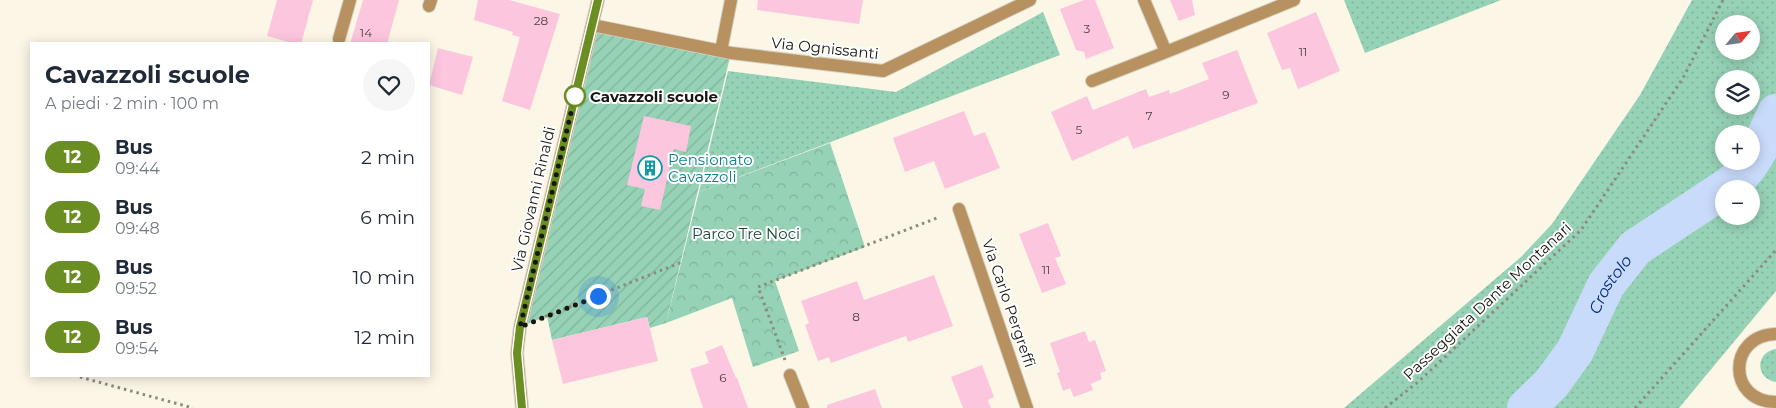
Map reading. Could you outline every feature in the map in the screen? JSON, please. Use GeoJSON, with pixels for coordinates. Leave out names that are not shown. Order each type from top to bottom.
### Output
{"type":"FeatureCollection","features":[{"type":"Feature","properties":{"kind":"street"},"geometry":{"type":"LineString","coordinates":[[339,40],[350,0]]}},
{"type":"Feature","properties":{"kind":"street","name":"Via Giovanni Rinaldi"},"geometry":{"type":"LineString","coordinates":[[522,408],[517,353],[520,327],[598,0]]}},
{"type":"Feature","properties":{"kind":"street"},"geometry":{"type":"LineString","coordinates":[[721,51],[731,0]]}},
{"type":"Feature","properties":{"kind":"street","name":"Via Ognissanti"},"geometry":{"type":"LineString","coordinates":[[592,25],[721,51],[883,71],[1030,0]]}},
{"type":"Feature","properties":{"kind":"street"},"geometry":{"type":"LineString","coordinates":[[1144,0],[1166,52]]}},
{"type":"Feature","properties":{"kind":"street"},"geometry":{"type":"LineString","coordinates":[[1092,82],[1294,0]]}},
{"type":"Feature","properties":{"kind":"street","name":"Via Carlo Pergreffi"},"geometry":{"type":"LineString","coordinates":[[959,209],[1027,408]]}},
{"type":"Feature","properties":{"kind":"street"},"geometry":{"type":"LineString","coordinates":[[1776,334],[1764,335],[1753,340],[1745,348],[1740,358],[1739,370],[1741,381],[1748,391],[1757,398],[1768,402],[1776,402]]}},
{"type":"Feature","properties":{"kind":"street"},"geometry":{"type":"LineString","coordinates":[[790,375],[803,408]]}},
{"type":"Feature","properties":{"kind":"path","name":"Passeggiata Dante Montanari"},"geometry":{"type":"LineString","coordinates":[[1385,408],[1418,382],[1581,230],[1683,78],[1723,0]]}},
{"type":"Feature","properties":{"kind":"path"},"geometry":{"type":"LineString","coordinates":[[790,375],[758,287],[937,218]]}},
{"type":"Feature","properties":{"kind":"path"},"geometry":{"type":"LineString","coordinates":[[1634,408],[1776,250]]}},
{"type":"Feature","properties":{"kind":"path"},"geometry":{"type":"LineString","coordinates":[[520,327],[682,262]]}},
{"type":"Feature","properties":{"kind":"path"},"geometry":{"type":"LineString","coordinates":[[80,377],[193,408]]}},
{"type":"Feature","properties":{"kind":"green space"},"geometry":{"type":"Polygon","coordinates":[[[1344,0],[1501,0],[1365,53],[1344,0]]]}},
{"type":"Feature","properties":{"kind":"green space"},"geometry":{"type":"Polygon","coordinates":[[[1692,0],[1776,0],[1776,291],[1679,408],[1344,408],[1521,257],[1552,224],[1640,95],[1692,0]]]}},
{"type":"Feature","properties":{"kind":"green space"},"geometry":{"type":"Polygon","coordinates":[[[1043,12],[1060,55],[699,192],[728,71],[896,92],[1043,12]]]}},
{"type":"Feature","properties":{"kind":"green space"},"geometry":{"type":"Polygon","coordinates":[[[592,25],[731,53],[666,323],[650,328],[647,317],[552,340],[547,316],[520,327],[592,25]]]}},
{"type":"Feature","properties":{"kind":"green space","name":"Parco Tre Noci"},"geometry":{"type":"Polygon","coordinates":[[[830,143],[865,247],[775,281],[799,351],[753,367],[732,298],[666,323],[699,192],[830,143]]]}},
{"type":"Feature","properties":{"kind":"green space"},"geometry":{"type":"Polygon","coordinates":[[[1776,349],[1776,382],[1764,376],[1760,366],[1764,355],[1776,349]]]}},
{"type":"Feature","properties":{"kind":"building"},"geometry":{"type":"Polygon","coordinates":[[[277,0],[313,0],[302,42],[289,42],[267,36],[277,0]]]}},
{"type":"Feature","properties":{"kind":"building"},"geometry":{"type":"Polygon","coordinates":[[[363,0],[399,0],[388,42],[351,42],[363,0]]]}},
{"type":"Feature","properties":{"kind":"building"},"geometry":{"type":"Polygon","coordinates":[[[478,0],[509,0],[560,14],[530,110],[502,101],[520,37],[512,35],[513,32],[474,20],[478,0]]]}},
{"type":"Feature","properties":{"kind":"building"},"geometry":{"type":"Polygon","coordinates":[[[758,0],[863,0],[859,24],[757,10],[758,0]]]}},
{"type":"Feature","properties":{"kind":"building"},"geometry":{"type":"Polygon","coordinates":[[[1084,0],[1095,0],[1114,48],[1086,59],[1084,52],[1076,50],[1060,9],[1084,0]]]}},
{"type":"Feature","properties":{"kind":"building"},"geometry":{"type":"Polygon","coordinates":[[[1170,0],[1192,0],[1195,15],[1179,21],[1170,0]]]}},
{"type":"Feature","properties":{"kind":"building"},"geometry":{"type":"Polygon","coordinates":[[[1316,12],[1340,71],[1298,89],[1290,68],[1282,70],[1267,33],[1316,12]]]}},
{"type":"Feature","properties":{"kind":"building"},"geometry":{"type":"Polygon","coordinates":[[[438,48],[473,57],[462,95],[430,85],[438,48]]]}},
{"type":"Feature","properties":{"kind":"building"},"geometry":{"type":"Polygon","coordinates":[[[1237,50],[1258,103],[1133,149],[1128,136],[1072,161],[1051,112],[1087,96],[1093,110],[1146,89],[1149,97],[1169,90],[1170,94],[1209,79],[1202,63],[1237,50]]]}},
{"type":"Feature","properties":{"kind":"building"},"geometry":{"type":"Polygon","coordinates":[[[964,111],[974,136],[985,132],[1000,168],[945,189],[934,161],[905,172],[893,138],[964,111]]]}},
{"type":"Feature","properties":{"kind":"building","name":"Pensionato Cavazzoli"},"geometry":{"type":"Polygon","coordinates":[[[644,116],[691,126],[686,152],[674,149],[660,210],[641,206],[645,189],[627,185],[644,116]]]}},
{"type":"Feature","properties":{"kind":"building"},"geometry":{"type":"Polygon","coordinates":[[[1048,223],[1061,256],[1055,258],[1066,284],[1042,293],[1019,234],[1048,223]]]}},
{"type":"Feature","properties":{"kind":"building"},"geometry":{"type":"Polygon","coordinates":[[[934,275],[953,326],[908,342],[906,336],[831,363],[829,357],[818,361],[805,325],[809,323],[801,301],[857,281],[864,300],[934,275]]]}},
{"type":"Feature","properties":{"kind":"building"},"geometry":{"type":"Polygon","coordinates":[[[647,317],[658,361],[563,384],[552,340],[647,317]]]}},
{"type":"Feature","properties":{"kind":"building"},"geometry":{"type":"Polygon","coordinates":[[[1085,331],[1089,342],[1095,340],[1106,371],[1100,373],[1102,379],[1091,384],[1093,390],[1074,397],[1070,388],[1063,391],[1057,373],[1060,372],[1050,343],[1085,331]]]}},
{"type":"Feature","properties":{"kind":"building"},"geometry":{"type":"Polygon","coordinates":[[[722,345],[748,408],[703,408],[690,369],[709,363],[705,352],[722,345]]]}},
{"type":"Feature","properties":{"kind":"building"},"geometry":{"type":"Polygon","coordinates":[[[982,365],[994,397],[988,400],[991,408],[963,408],[951,377],[982,365]]]}},
{"type":"Feature","properties":{"kind":"building"},"geometry":{"type":"Polygon","coordinates":[[[875,389],[882,408],[827,408],[827,405],[875,389]]]}},
{"type":"Feature","properties":{"kind":"waterway","name":"Crostolo"},"geometry":{"type":"LineString","coordinates":[[1736,180],[1756,155],[1776,113]]}},
{"type":"Feature","properties":{"kind":"waterway","name":"Crostolo"},"geometry":{"type":"LineString","coordinates":[[1526,408],[1551,384],[1575,351],[1606,285],[1635,248],[1715,195]]}},
{"type":"Feature","properties":{"kind":"bus line","name":"12"},"geometry":{"type":"LineString","coordinates":[[522,408],[517,353],[520,327],[598,0]]}},
{"type":"Feature","properties":{"kind":"place","name":"Cavazzoli scuole"},"geometry":{"type":"Point","coordinates":[575,96]}},
{"type":"Feature","properties":{"kind":"place","name":"Pensionato Cavazzoli"},"geometry":{"type":"Point","coordinates":[650,168]}},
{"type":"Feature","properties":{"kind":"route"},"geometry":{"type":"LineString","coordinates":[[575,96],[520,327],[598,296]]}}]}
